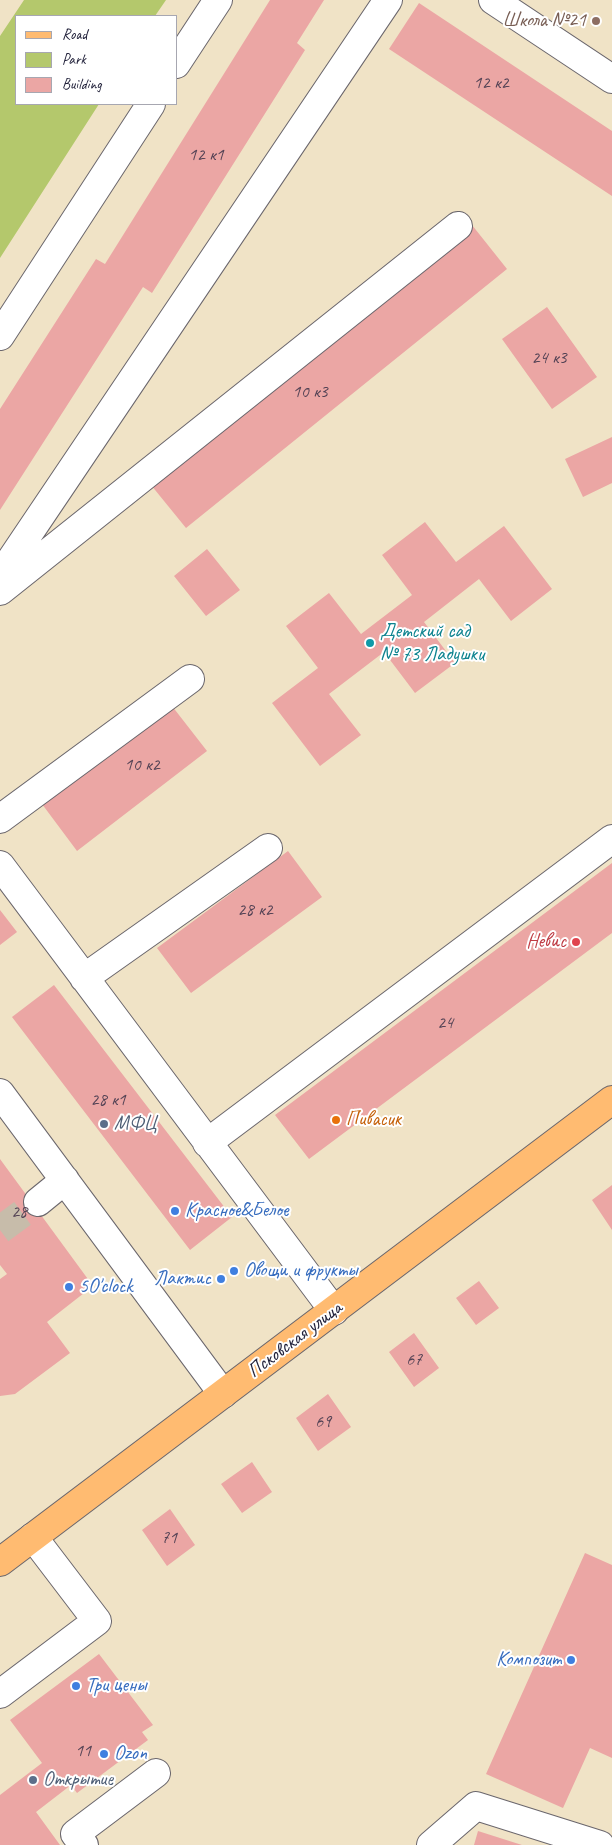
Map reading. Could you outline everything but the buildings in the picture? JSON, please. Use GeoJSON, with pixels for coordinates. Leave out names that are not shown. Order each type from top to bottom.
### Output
{"type":"FeatureCollection","features":[{"type":"Feature","properties":{"kind":"main road","name":"Псковская улица"},"geometry":{"type":"LineString","coordinates":[[0,1562],[612,1100]]}},
{"type":"Feature","properties":{"kind":"lane"},"geometry":{"type":"LineString","coordinates":[[178,61],[218,0]]}},
{"type":"Feature","properties":{"kind":"lane"},"geometry":{"type":"LineString","coordinates":[[0,576],[388,0]]}},
{"type":"Feature","properties":{"kind":"lane"},"geometry":{"type":"LineString","coordinates":[[503,3],[612,79]]}},
{"type":"Feature","properties":{"kind":"lane"},"geometry":{"type":"LineString","coordinates":[[0,336],[150,105]]}},
{"type":"Feature","properties":{"kind":"lane"},"geometry":{"type":"LineString","coordinates":[[0,591],[458,226]]}},
{"type":"Feature","properties":{"kind":"lane"},"geometry":{"type":"LineString","coordinates":[[0,819],[190,679]]}},
{"type":"Feature","properties":{"kind":"lane"},"geometry":{"type":"LineString","coordinates":[[207,1143],[612,839]]}},
{"type":"Feature","properties":{"kind":"lane"},"geometry":{"type":"LineString","coordinates":[[84,978],[268,848]]}},
{"type":"Feature","properties":{"kind":"lane"},"geometry":{"type":"LineString","coordinates":[[0,865],[207,1143],[288,1247],[334,1311]]}},
{"type":"Feature","properties":{"kind":"lane"},"geometry":{"type":"LineString","coordinates":[[0,1093],[223,1394]]}},
{"type":"Feature","properties":{"kind":"lane"},"geometry":{"type":"LineString","coordinates":[[38,1202],[65,1180]]}},
{"type":"Feature","properties":{"kind":"lane"},"geometry":{"type":"LineString","coordinates":[[0,1694],[97,1621],[33,1537]]}},
{"type":"Feature","properties":{"kind":"lane"},"geometry":{"type":"LineString","coordinates":[[84,1845],[76,1834],[156,1773]]}},
{"type":"Feature","properties":{"kind":"lane"},"geometry":{"type":"LineString","coordinates":[[431,1845],[476,1806],[600,1845]]}},
{"type":"Feature","properties":{"kind":"green space"},"geometry":{"type":"Polygon","coordinates":[[[24,0],[166,0],[156,15],[15,15],[15,105],[98,105],[0,258],[0,36],[24,0]]]}},
{"type":"Feature","properties":{"kind":"tunnel"},"geometry":{"type":"LineString","coordinates":[[0,1230],[38,1202]]}},
{"type":"Feature","properties":{"kind":"place","name":"Школа №21"},"geometry":{"type":"Point","coordinates":[596,21]}},
{"type":"Feature","properties":{"kind":"place","name":"Детский сад № 73 Ладушки"},"geometry":{"type":"Point","coordinates":[370,643]}},
{"type":"Feature","properties":{"kind":"place","name":"Невис"},"geometry":{"type":"Point","coordinates":[576,942]}},
{"type":"Feature","properties":{"kind":"place","name":"Пивасик"},"geometry":{"type":"Point","coordinates":[336,1120]}},
{"type":"Feature","properties":{"kind":"place","name":"МФЦ"},"geometry":{"type":"Point","coordinates":[104,1124]}},
{"type":"Feature","properties":{"kind":"place","name":"Красное&Белое"},"geometry":{"type":"Point","coordinates":[175,1211]}},
{"type":"Feature","properties":{"kind":"place","name":"Овощи и фрукты"},"geometry":{"type":"Point","coordinates":[234,1271]}},
{"type":"Feature","properties":{"kind":"place","name":"Лактис"},"geometry":{"type":"Point","coordinates":[221,1279]}},
{"type":"Feature","properties":{"kind":"place","name":"5O'clock"},"geometry":{"type":"Point","coordinates":[69,1287]}},
{"type":"Feature","properties":{"kind":"place","name":"Композит"},"geometry":{"type":"Point","coordinates":[571,1660]}},
{"type":"Feature","properties":{"kind":"place","name":"Три цены"},"geometry":{"type":"Point","coordinates":[76,1686]}},
{"type":"Feature","properties":{"kind":"place","name":"Ozon"},"geometry":{"type":"Point","coordinates":[104,1754]}},
{"type":"Feature","properties":{"kind":"place","name":"Открытие"},"geometry":{"type":"Point","coordinates":[33,1780]}}]}
